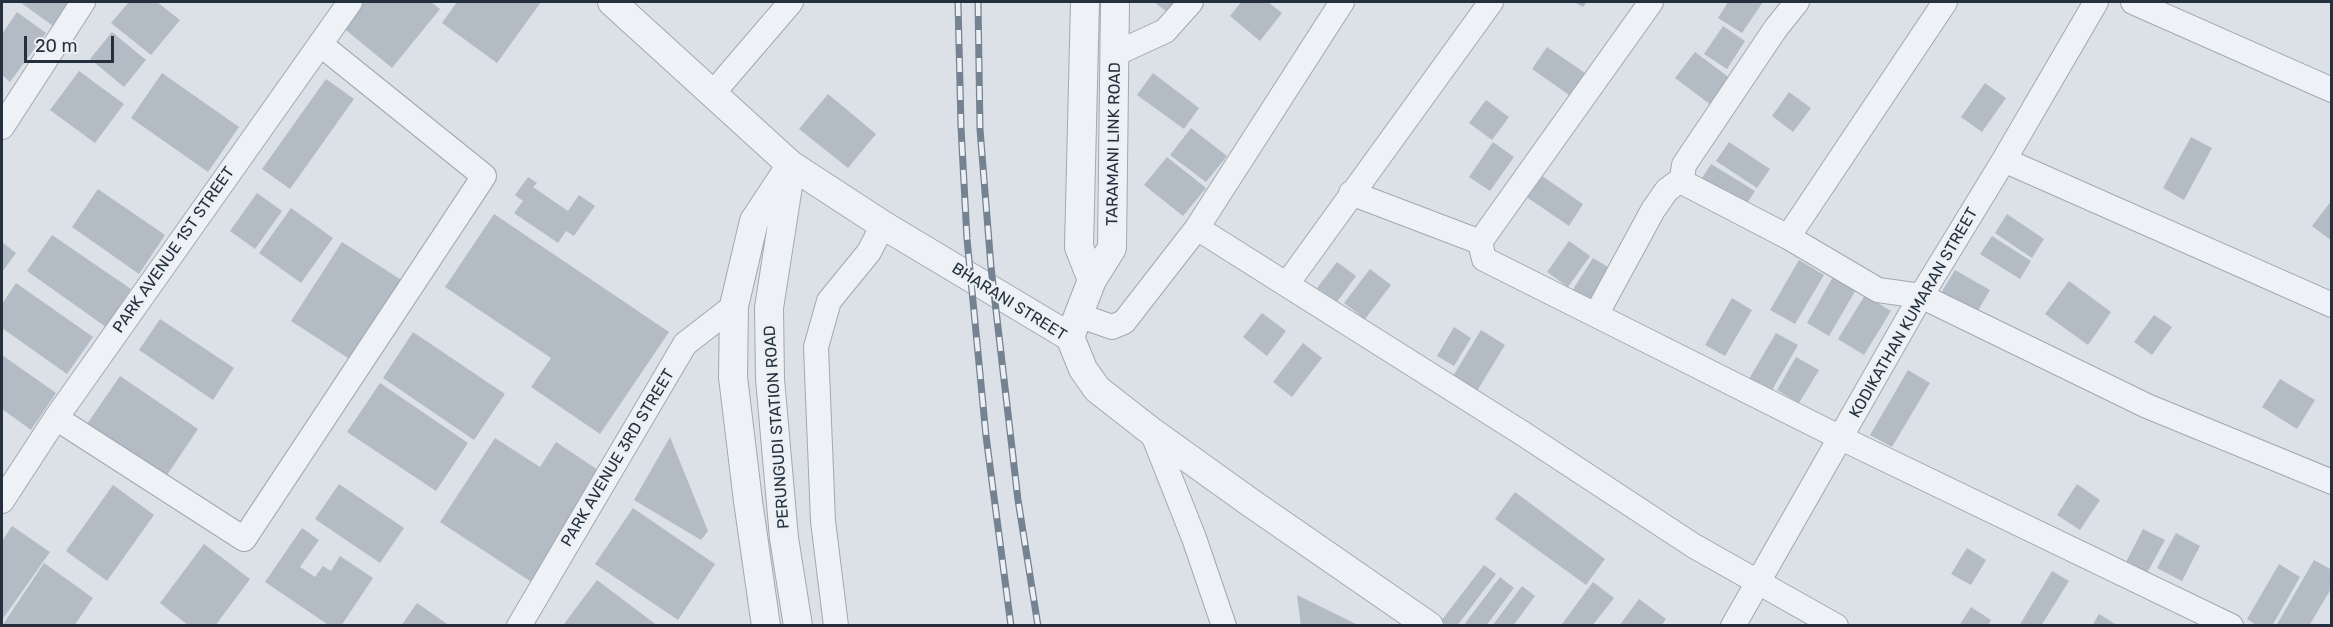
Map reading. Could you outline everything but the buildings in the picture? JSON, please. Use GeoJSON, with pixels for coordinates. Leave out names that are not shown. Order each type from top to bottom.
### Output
{"type":"FeatureCollection","features":[{"type":"Feature","properties":{"kind":"street"},"geometry":{"type":"LineString","coordinates":[[6,111],[83,2]]}},
{"type":"Feature","properties":{"kind":"street","name":"PARK AVENUE 1ST STREET"},"geometry":{"type":"LineString","coordinates":[[2,501],[56,418],[350,2]]}},
{"type":"Feature","properties":{"kind":"street","name":"BHARANI STREET"},"geometry":{"type":"LineString","coordinates":[[612,2],[791,165],[884,225],[1074,326],[1083,369],[1097,389],[1152,432],[1418,622]]}},
{"type":"Feature","properties":{"kind":"street"},"geometry":{"type":"LineString","coordinates":[[713,93],[791,2]]}},
{"type":"Feature","properties":{"kind":"street","name":"TARAMANI LINK ROAD"},"geometry":{"type":"LineString","coordinates":[[1084,2],[1079,247],[1092,280]]}},
{"type":"Feature","properties":{"kind":"street","name":"TARAMANI LINK ROAD"},"geometry":{"type":"LineString","coordinates":[[1074,326],[1092,280],[1112,248],[1114,2]]}},
{"type":"Feature","properties":{"kind":"street"},"geometry":{"type":"LineString","coordinates":[[1115,54],[1165,31],[1191,2]]}},
{"type":"Feature","properties":{"kind":"street"},"geometry":{"type":"LineString","coordinates":[[1074,326],[1113,327],[1124,322],[1197,228],[1342,2]]}},
{"type":"Feature","properties":{"kind":"street"},"geometry":{"type":"LineString","coordinates":[[1287,284],[1491,2]]}},
{"type":"Feature","properties":{"kind":"street"},"geometry":{"type":"LineString","coordinates":[[1651,2],[1480,242],[1484,259],[1841,438],[2231,626]]}},
{"type":"Feature","properties":{"kind":"street"},"geometry":{"type":"LineString","coordinates":[[1596,315],[1653,210],[1667,190],[1682,179],[1684,165],[1776,28],[1797,2]]}},
{"type":"Feature","properties":{"kind":"street"},"geometry":{"type":"LineString","coordinates":[[1788,237],[1945,2]]}},
{"type":"Feature","properties":{"kind":"street","name":"KODIKATHAN KUMARAN STREET"},"geometry":{"type":"LineString","coordinates":[[1733,626],[1921,296],[2096,2]]}},
{"type":"Feature","properties":{"kind":"street"},"geometry":{"type":"LineString","coordinates":[[2133,2],[2331,90]]}},
{"type":"Feature","properties":{"kind":"street"},"geometry":{"type":"LineString","coordinates":[[56,418],[244,539],[484,176],[320,44]]}},
{"type":"Feature","properties":{"kind":"street"},"geometry":{"type":"LineString","coordinates":[[2004,160],[2331,305]]}},
{"type":"Feature","properties":{"kind":"street","name":"PERUNGUDI STATION ROAD"},"geometry":{"type":"LineString","coordinates":[[766,626],[733,377],[734,306],[754,221],[791,165]]}},
{"type":"Feature","properties":{"kind":"street","name":"PERUNGUDI STATION ROAD"},"geometry":{"type":"LineString","coordinates":[[791,165],[769,320],[770,379],[784,538],[798,626]]}},
{"type":"Feature","properties":{"kind":"street"},"geometry":{"type":"LineString","coordinates":[[1682,179],[1693,189],[1788,237],[1878,290],[1921,296],[2147,406],[2331,482]]}},
{"type":"Feature","properties":{"kind":"street"},"geometry":{"type":"LineString","coordinates":[[1351,193],[1480,242]]}},
{"type":"Feature","properties":{"kind":"street"},"geometry":{"type":"LineString","coordinates":[[836,626],[823,521],[816,347],[829,302],[869,252],[884,225]]}},
{"type":"Feature","properties":{"kind":"street"},"geometry":{"type":"LineString","coordinates":[[1197,228],[1694,546],[1836,626]]}},
{"type":"Feature","properties":{"kind":"street","name":"PARK AVENUE 3RD STREET"},"geometry":{"type":"LineString","coordinates":[[519,626],[685,344],[734,306]]}},
{"type":"Feature","properties":{"kind":"street"},"geometry":{"type":"LineString","coordinates":[[1152,432],[1194,538],[1224,626]]}},
{"type":"Feature","properties":{"kind":"railway"},"geometry":{"type":"LineString","coordinates":[[958,2],[967,239],[986,436],[1011,626]]}},
{"type":"Feature","properties":{"kind":"railway"},"geometry":{"type":"LineString","coordinates":[[978,2],[980,129],[991,267],[1018,500],[1038,626]]}}]}
